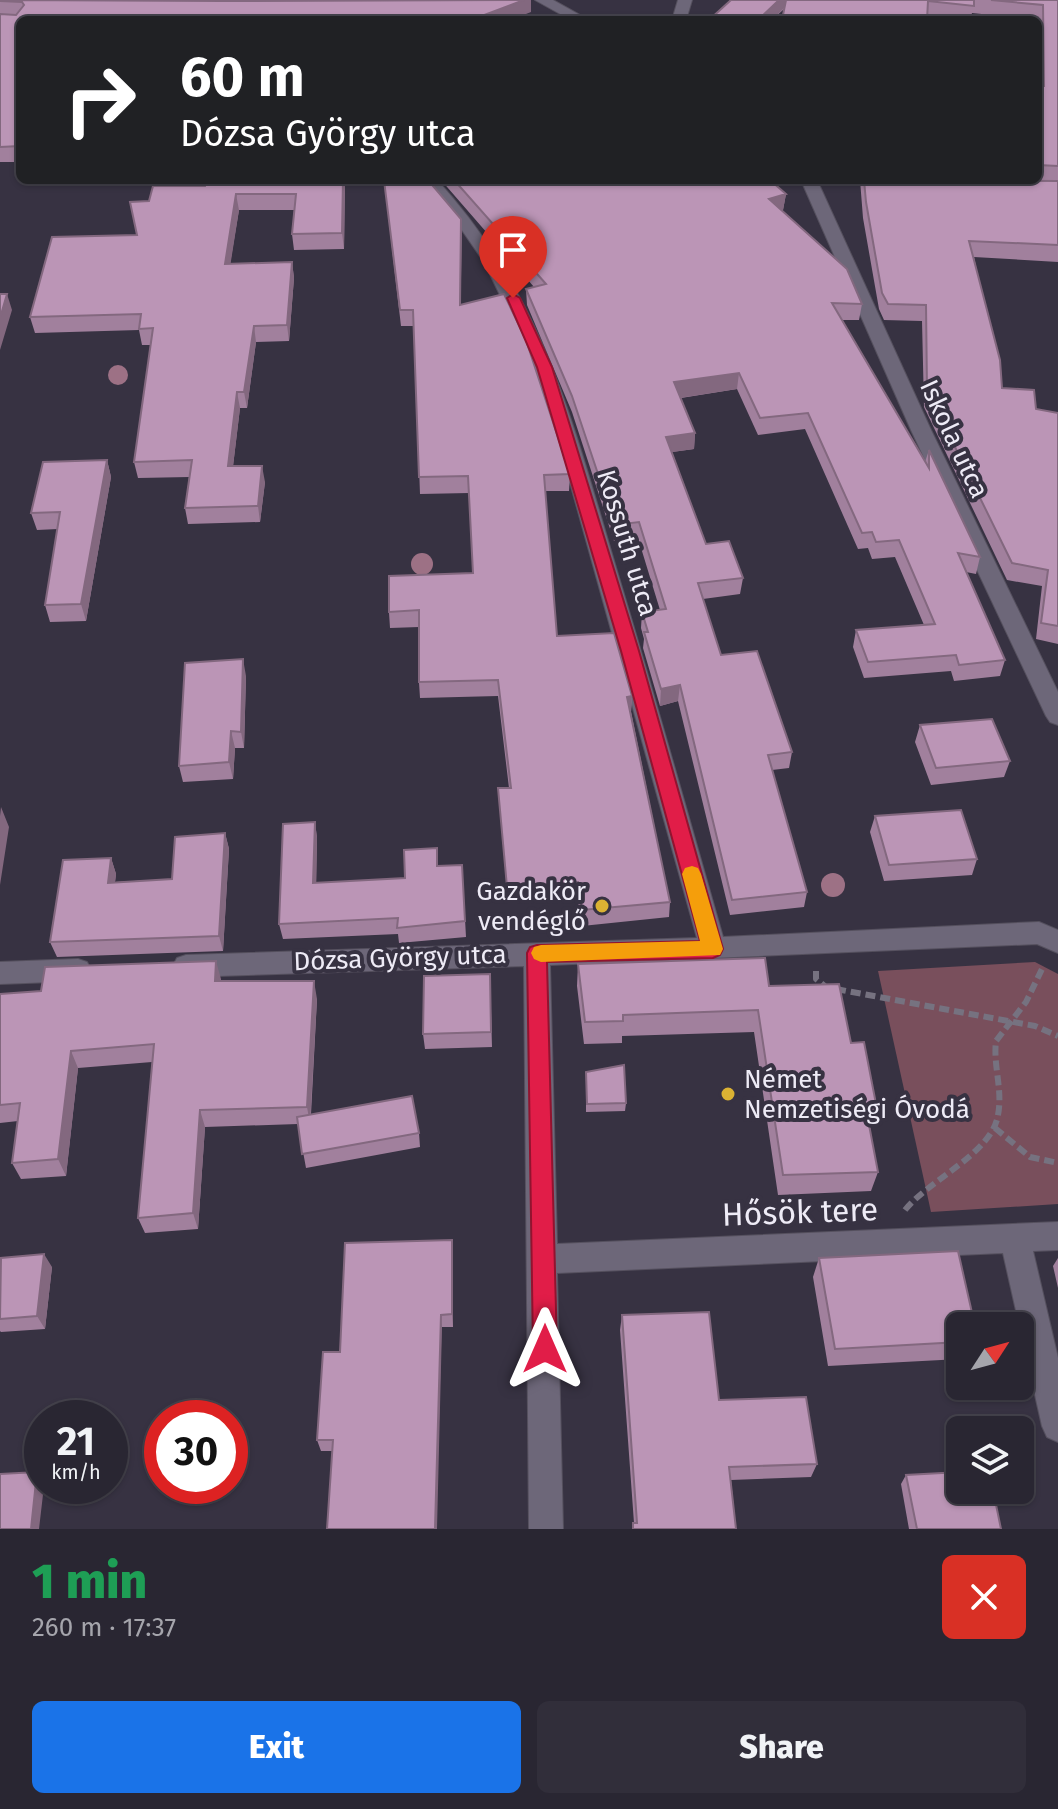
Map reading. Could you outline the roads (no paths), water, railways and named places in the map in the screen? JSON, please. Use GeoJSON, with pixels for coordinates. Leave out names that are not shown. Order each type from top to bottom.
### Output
{"type":"FeatureCollection","features":[{"type":"Feature","properties":{"kind":"street"},"geometry":{"type":"LineString","coordinates":[[542,0],[574,16]]}},
{"type":"Feature","properties":{"kind":"street","name":"Kossuth utca"},"geometry":{"type":"LineString","coordinates":[[432,184],[443,194],[503,276],[545,367],[630,651],[713,949]]}},
{"type":"Feature","properties":{"kind":"street","name":"Iskola utca"},"geometry":{"type":"LineString","coordinates":[[811,184],[921,430],[1058,716]]}},
{"type":"Feature","properties":{"kind":"street","name":"Dózsa György utca"},"geometry":{"type":"LineString","coordinates":[[158,967],[1050,939]]}},
{"type":"Feature","properties":{"kind":"street"},"geometry":{"type":"LineString","coordinates":[[537,953],[546,1529]]}},
{"type":"Feature","properties":{"kind":"street"},"geometry":{"type":"LineString","coordinates":[[0,973],[111,969]]}},
{"type":"Feature","properties":{"kind":"street","name":"Hősök tere"},"geometry":{"type":"LineString","coordinates":[[544,1259],[1058,1236]]}},
{"type":"Feature","properties":{"kind":"street"},"geometry":{"type":"LineString","coordinates":[[1015,1239],[1058,1426]]}},
{"type":"Feature","properties":{"kind":"place","name":"Gazdakör vendéglő"},"geometry":{"type":"Point","coordinates":[602,906]}},
{"type":"Feature","properties":{"kind":"place","name":"Német Nemzetiségi Óvodá"},"geometry":{"type":"Point","coordinates":[728,1094]}}]}
